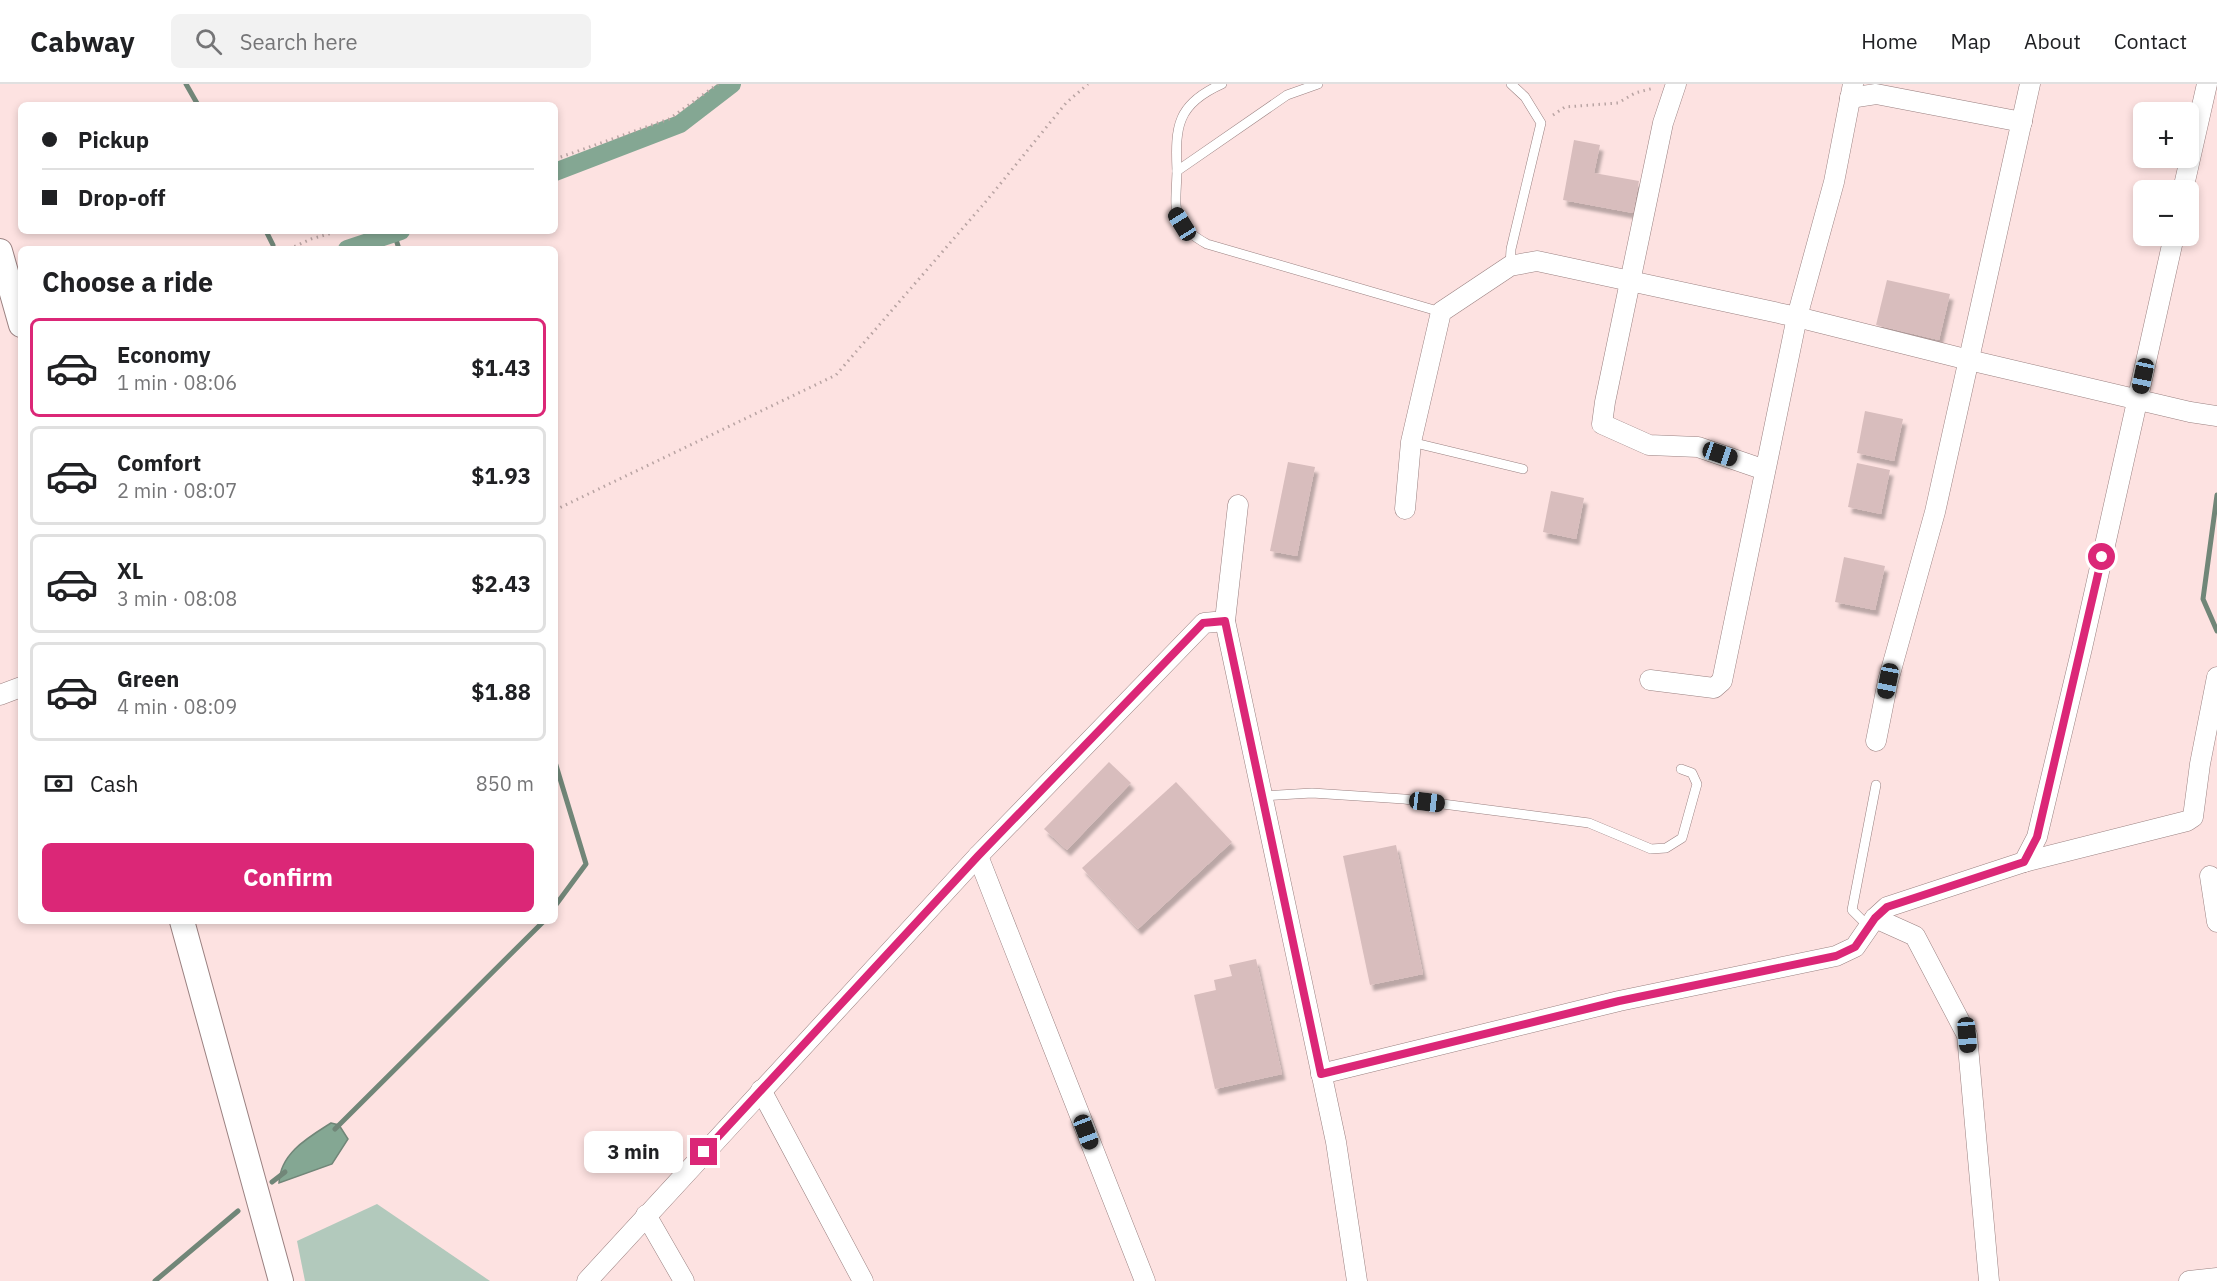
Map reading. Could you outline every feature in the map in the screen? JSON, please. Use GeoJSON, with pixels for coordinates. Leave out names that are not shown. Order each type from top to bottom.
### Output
{"type":"FeatureCollection","features":[{"type":"Feature","properties":{"kind":"street"},"geometry":{"type":"LineString","coordinates":[[1876,741],[1888,681],[1935,512],[2030,84]]}},
{"type":"Feature","properties":{"kind":"street"},"geometry":{"type":"LineString","coordinates":[[2185,180],[2207,84]]}},
{"type":"Feature","properties":{"kind":"street"},"geometry":{"type":"LineString","coordinates":[[1670,85],[1602,424],[1649,445],[1698,447],[1766,470]]}},
{"type":"Feature","properties":{"kind":"street"},"geometry":{"type":"LineString","coordinates":[[1650,680],[1714,688],[1722,681],[1797,317],[1834,182],[1851,91],[2022,122]]}},
{"type":"Feature","properties":{"kind":"street"},"geometry":{"type":"LineString","coordinates":[[2024,862],[2037,837],[2172,246]]}},
{"type":"Feature","properties":{"kind":"street"},"geometry":{"type":"LineString","coordinates":[[0,251],[18,314]]}},
{"type":"Feature","properties":{"kind":"street"},"geometry":{"type":"LineString","coordinates":[[1405,509],[1411,442],[1441,312],[1510,266],[1538,261],[1797,317],[1969,360],[2217,416]]}},
{"type":"Feature","properties":{"kind":"street"},"geometry":{"type":"LineString","coordinates":[[1238,505],[1225,621],[1336,1142],[1357,1281]]}},
{"type":"Feature","properties":{"kind":"street"},"geometry":{"type":"LineString","coordinates":[[587,1281],[978,856],[1203,623],[1225,621]]}},
{"type":"Feature","properties":{"kind":"street"},"geometry":{"type":"LineString","coordinates":[[1321,1074],[1619,1001],[1836,956],[1855,947],[1887,907],[2024,862],[2187,821],[2193,817],[2200,764],[2217,677]]}},
{"type":"Feature","properties":{"kind":"street"},"geometry":{"type":"LineString","coordinates":[[0,695],[18,688]]}},
{"type":"Feature","properties":{"kind":"street"},"geometry":{"type":"LineString","coordinates":[[978,856],[1145,1281]]}},
{"type":"Feature","properties":{"kind":"street"},"geometry":{"type":"LineString","coordinates":[[2210,876],[2217,922]]}},
{"type":"Feature","properties":{"kind":"street"},"geometry":{"type":"LineString","coordinates":[[1872,923],[1915,936],[1967,1035],[1989,1281]]}},
{"type":"Feature","properties":{"kind":"street"},"geometry":{"type":"LineString","coordinates":[[183,924],[281,1281]]}},
{"type":"Feature","properties":{"kind":"street"},"geometry":{"type":"LineString","coordinates":[[761,1090],[864,1281]]}},
{"type":"Feature","properties":{"kind":"street"},"geometry":{"type":"LineString","coordinates":[[646,1215],[684,1281]]}},
{"type":"Feature","properties":{"kind":"street"},"geometry":{"type":"LineString","coordinates":[[2189,1281],[2217,1278]]}},
{"type":"Feature","properties":{"kind":"lane"},"geometry":{"type":"LineString","coordinates":[[1222,84],[1203,92],[1182,115],[1176,144],[1178,171],[1175,213],[1189,234],[1207,244],[1441,312]]}},
{"type":"Feature","properties":{"kind":"lane"},"geometry":{"type":"LineString","coordinates":[[1178,171],[1287,95],[1318,84]]}},
{"type":"Feature","properties":{"kind":"lane"},"geometry":{"type":"LineString","coordinates":[[1510,266],[1511,249],[1541,123],[1525,98],[1511,84]]}},
{"type":"Feature","properties":{"kind":"lane"},"geometry":{"type":"LineString","coordinates":[[1411,442],[1523,469]]}},
{"type":"Feature","properties":{"kind":"lane"},"geometry":{"type":"LineString","coordinates":[[1262,796],[1312,793],[1404,799],[1589,823],[1651,849],[1666,848],[1682,838],[1697,784],[1692,773],[1681,770]]}},
{"type":"Feature","properties":{"kind":"lane"},"geometry":{"type":"LineString","coordinates":[[1872,923],[1852,910],[1876,785]]}},
{"type":"Feature","properties":{"kind":"path"},"geometry":{"type":"LineString","coordinates":[[558,158],[669,119],[718,84]]}},
{"type":"Feature","properties":{"kind":"path"},"geometry":{"type":"LineString","coordinates":[[558,509],[836,375],[988,199],[1066,103],[1088,84]]}},
{"type":"Feature","properties":{"kind":"path"},"geometry":{"type":"LineString","coordinates":[[1541,123],[1565,107],[1618,103],[1635,93],[1670,85]]}},
{"type":"Feature","properties":{"kind":"path"},"geometry":{"type":"LineString","coordinates":[[296,246],[328,234]]}},
{"type":"Feature","properties":{"kind":"shaded area"},"geometry":{"type":"Polygon","coordinates":[[[331,1123],[339,1125],[348,1139],[332,1164],[279,1183],[284,1163],[290,1155],[305,1140],[331,1123]]]}},
{"type":"Feature","properties":{"kind":"shaded area"},"geometry":{"type":"Polygon","coordinates":[[[377,1204],[490,1281],[305,1281],[297,1241],[377,1204]]]}},
{"type":"Feature","properties":{"kind":"building"},"geometry":{"type":"Polygon","coordinates":[[[1574,140],[1600,145],[1594,173],[1639,181],[1633,213],[1563,200],[1574,140]]]}},
{"type":"Feature","properties":{"kind":"building"},"geometry":{"type":"Polygon","coordinates":[[[1887,280],[1950,294],[1939,340],[1876,325],[1887,280]]]}},
{"type":"Feature","properties":{"kind":"building"},"geometry":{"type":"Polygon","coordinates":[[[1865,411],[1903,419],[1894,461],[1857,453],[1865,411]]]}},
{"type":"Feature","properties":{"kind":"building"},"geometry":{"type":"Polygon","coordinates":[[[1288,462],[1315,467],[1297,556],[1270,551],[1288,462]]]}},
{"type":"Feature","properties":{"kind":"building"},"geometry":{"type":"Polygon","coordinates":[[[1857,463],[1890,470],[1881,514],[1848,507],[1857,463]]]}},
{"type":"Feature","properties":{"kind":"building"},"geometry":{"type":"Polygon","coordinates":[[[1551,491],[1584,498],[1576,539],[1543,532],[1551,491]]]}},
{"type":"Feature","properties":{"kind":"building"},"geometry":{"type":"Polygon","coordinates":[[[1844,557],[1885,566],[1875,610],[1835,602],[1844,557]]]}},
{"type":"Feature","properties":{"kind":"building"},"geometry":{"type":"Polygon","coordinates":[[[1109,762],[1131,783],[1067,850],[1044,829],[1109,762]]]}},
{"type":"Feature","properties":{"kind":"building"},"geometry":{"type":"Polygon","coordinates":[[[1176,782],[1232,842],[1138,929],[1082,868],[1176,782]]]}},
{"type":"Feature","properties":{"kind":"building"},"geometry":{"type":"Polygon","coordinates":[[[1396,845],[1423,974],[1370,985],[1343,856],[1396,845]]]}},
{"type":"Feature","properties":{"kind":"building"},"geometry":{"type":"Polygon","coordinates":[[[1256,959],[1282,1074],[1215,1089],[1194,995],[1216,990],[1214,980],[1232,976],[1229,965],[1256,959]]]}},
{"type":"Feature","properties":{"kind":"waterway"},"geometry":{"type":"LineString","coordinates":[[186,84],[196,102]]}},
{"type":"Feature","properties":{"kind":"waterway"},"geometry":{"type":"LineString","coordinates":[[558,171],[680,124],[732,84]]}},
{"type":"Feature","properties":{"kind":"waterway"},"geometry":{"type":"LineString","coordinates":[[268,234],[273,245]]}},
{"type":"Feature","properties":{"kind":"waterway"},"geometry":{"type":"LineString","coordinates":[[356,246],[392,234]]}},
{"type":"Feature","properties":{"kind":"waterway"},"geometry":{"type":"LineString","coordinates":[[394,234],[398,246]]}},
{"type":"Feature","properties":{"kind":"waterway"},"geometry":{"type":"LineString","coordinates":[[2217,495],[2203,599],[2217,631]]}},
{"type":"Feature","properties":{"kind":"waterway"},"geometry":{"type":"LineString","coordinates":[[558,772],[586,864],[558,902]]}},
{"type":"Feature","properties":{"kind":"waterway"},"geometry":{"type":"LineString","coordinates":[[335,1129],[541,924]]}},
{"type":"Feature","properties":{"kind":"waterway"},"geometry":{"type":"LineString","coordinates":[[272,1182],[285,1172]]}},
{"type":"Feature","properties":{"kind":"waterway"},"geometry":{"type":"LineString","coordinates":[[155,1281],[238,1211]]}},
{"type":"Feature","properties":{"kind":"route"},"geometry":{"type":"LineString","coordinates":[[704,1152],[978,856],[1203,623],[1225,621],[1321,1074],[1619,1001],[1836,956],[1855,947],[1875,918],[1887,907],[2024,862],[2037,837],[2102,557]]}}]}
